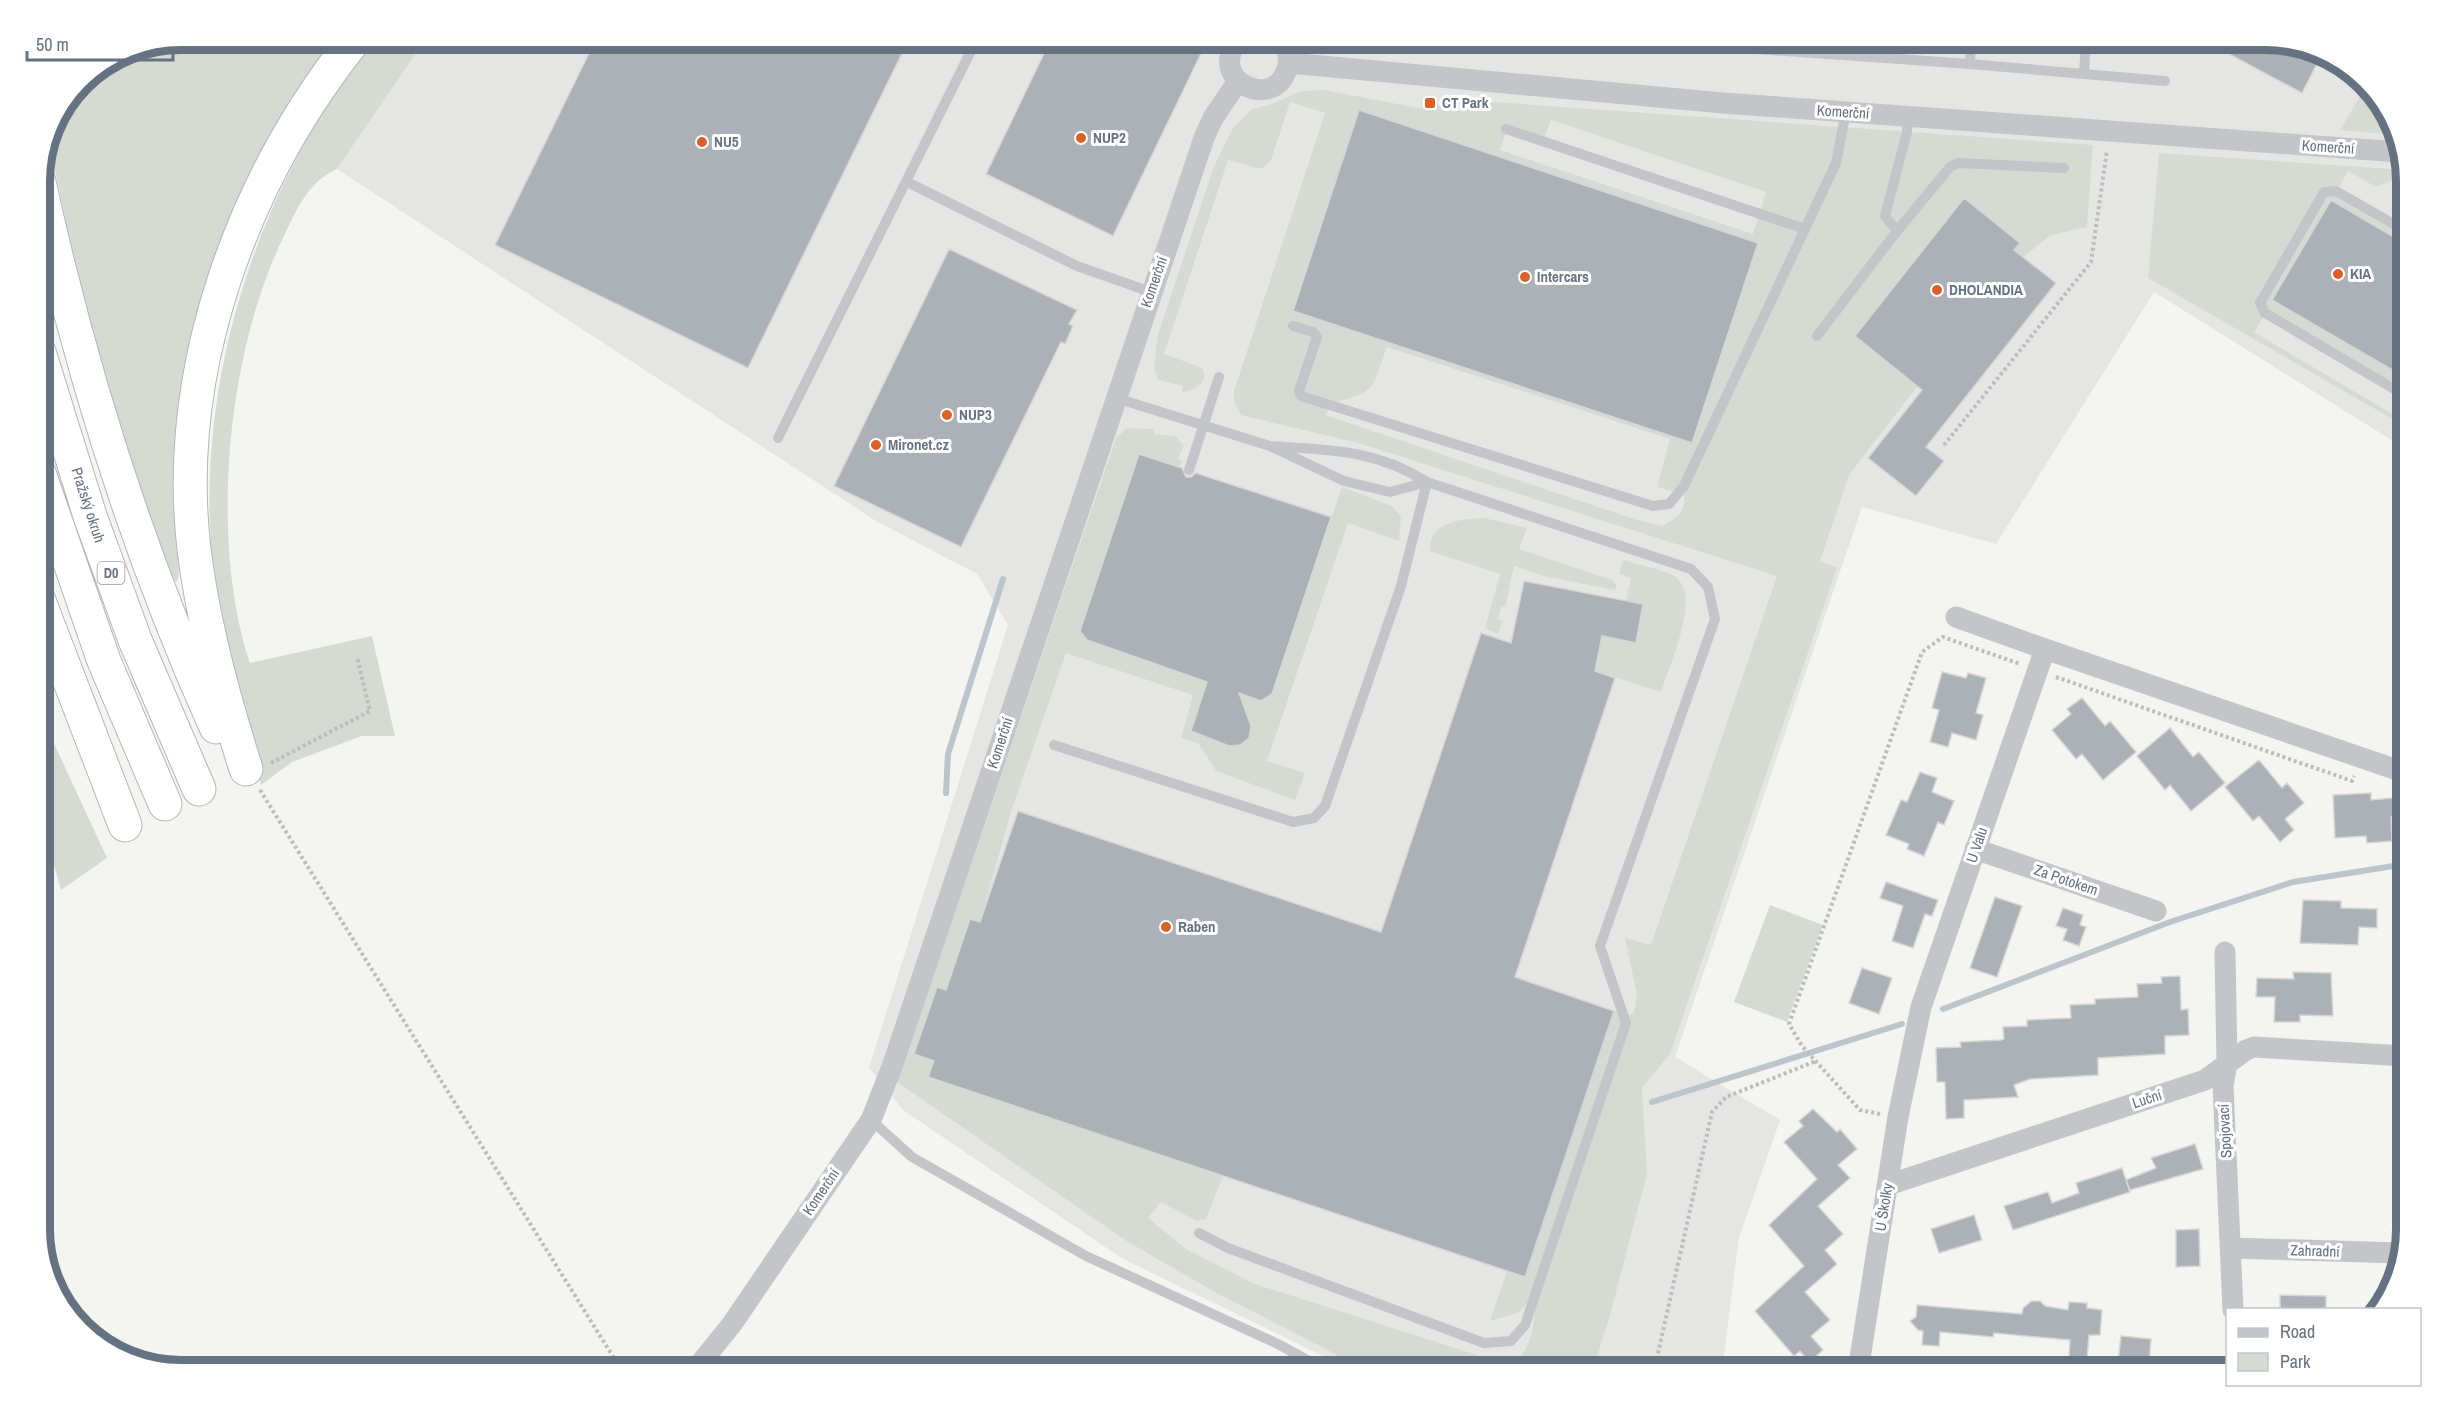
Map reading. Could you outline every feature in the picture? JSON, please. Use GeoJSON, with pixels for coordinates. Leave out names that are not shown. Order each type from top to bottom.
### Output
{"type":"FeatureCollection","features":[{"type":"Feature","properties":{"kind":"highway"},"geometry":{"type":"LineString","coordinates":[[247,776],[210,638],[194,548],[192,438],[214,317],[247,219],[296,124],[333,66],[346,50]]}},
{"type":"Feature","properties":{"kind":"highway"},"geometry":{"type":"LineString","coordinates":[[50,228],[76,337],[126,496],[182,651],[247,776]]}},
{"type":"Feature","properties":{"kind":"highway","name":"Pražský okruh"},"geometry":{"type":"LineString","coordinates":[[50,387],[90,516],[135,640],[198,789]]}},
{"type":"Feature","properties":{"kind":"highway","name":"D0"},"geometry":{"type":"LineString","coordinates":[[50,505],[104,661],[165,804]]}},
{"type":"Feature","properties":{"kind":"highway"},"geometry":{"type":"LineString","coordinates":[[50,630],[125,825],[50,672]]}},
{"type":"Feature","properties":{"kind":"street"},"geometry":{"type":"LineString","coordinates":[[1232,50],[1230,64],[1238,81],[1255,90],[1273,86],[1286,73],[1289,63],[1287,50]]}},
{"type":"Feature","properties":{"kind":"street","name":"Komerční"},"geometry":{"type":"LineString","coordinates":[[1289,63],[1846,112],[2392,152]]}},
{"type":"Feature","properties":{"kind":"street","name":"Komerční"},"geometry":{"type":"LineString","coordinates":[[703,1360],[732,1324],[871,1120],[900,1042],[1204,138],[1213,118],[1238,81]]}},
{"type":"Feature","properties":{"kind":"street"},"geometry":{"type":"LineString","coordinates":[[1956,617],[2396,769]]}},
{"type":"Feature","properties":{"kind":"street","name":"U Valu"},"geometry":{"type":"LineString","coordinates":[[1913,1042],[1921,1007],[2045,649]]}},
{"type":"Feature","properties":{"kind":"street","name":"Za Potokem"},"geometry":{"type":"LineString","coordinates":[[1975,849],[2156,911]]}},
{"type":"Feature","properties":{"kind":"street","name":"Spojovací"},"geometry":{"type":"LineString","coordinates":[[2225,952],[2227,1063],[2223,1086],[2233,1308]]}},
{"type":"Feature","properties":{"kind":"street","name":"U Školky"},"geometry":{"type":"LineString","coordinates":[[1860,1360],[1898,1117],[1913,1042]]}},
{"type":"Feature","properties":{"kind":"street","name":"Luční"},"geometry":{"type":"LineString","coordinates":[[1888,1185],[2205,1080],[2227,1063],[2254,1047],[2396,1055]]}},
{"type":"Feature","properties":{"kind":"street","name":"Zahradní"},"geometry":{"type":"LineString","coordinates":[[2231,1248],[2393,1253]]}},
{"type":"Feature","properties":{"kind":"lane"},"geometry":{"type":"LineString","coordinates":[[778,438],[972,50]]}},
{"type":"Feature","properties":{"kind":"lane"},"geometry":{"type":"LineString","coordinates":[[1788,50],[2165,81]]}},
{"type":"Feature","properties":{"kind":"lane"},"geometry":{"type":"LineString","coordinates":[[1970,64],[1971,50]]}},
{"type":"Feature","properties":{"kind":"lane"},"geometry":{"type":"LineString","coordinates":[[2084,74],[2085,50]]}},
{"type":"Feature","properties":{"kind":"lane"},"geometry":{"type":"LineString","coordinates":[[1293,326],[1313,332],[1317,337],[1299,391],[1301,396],[1653,506],[1669,504],[1684,486],[1836,163],[1846,112]]}},
{"type":"Feature","properties":{"kind":"lane"},"geometry":{"type":"LineString","coordinates":[[1897,231],[1885,216],[1907,132],[1908,116]]}},
{"type":"Feature","properties":{"kind":"lane"},"geometry":{"type":"LineString","coordinates":[[1506,129],[1805,229]]}},
{"type":"Feature","properties":{"kind":"lane"},"geometry":{"type":"LineString","coordinates":[[1817,336],[1897,231],[1950,167],[1958,163],[2064,168]]}},
{"type":"Feature","properties":{"kind":"lane"},"geometry":{"type":"LineString","coordinates":[[906,182],[1077,266],[1151,292]]}},
{"type":"Feature","properties":{"kind":"lane"},"geometry":{"type":"LineString","coordinates":[[2395,225],[2336,191],[2324,192],[2260,303],[2265,314],[2395,390]]}},
{"type":"Feature","properties":{"kind":"lane"},"geometry":{"type":"LineString","coordinates":[[1189,470],[1219,377]]}},
{"type":"Feature","properties":{"kind":"lane"},"geometry":{"type":"LineString","coordinates":[[1116,398],[1270,446],[1344,480],[1390,492],[1427,482]]}},
{"type":"Feature","properties":{"kind":"lane"},"geometry":{"type":"LineString","coordinates":[[1199,1233],[1228,1248],[1484,1343],[1511,1341],[1525,1325],[1626,1023],[1600,946],[1715,620],[1708,587],[1691,569],[1427,482],[1401,466],[1355,452],[1270,446]]}},
{"type":"Feature","properties":{"kind":"lane"},"geometry":{"type":"LineString","coordinates":[[1054,745],[1293,822],[1314,818],[1325,806],[1401,586],[1427,482]]}},
{"type":"Feature","properties":{"kind":"lane"},"geometry":{"type":"LineString","coordinates":[[871,1120],[912,1157],[1086,1256],[1278,1344],[1307,1360]]}},
{"type":"Feature","properties":{"kind":"path"},"geometry":{"type":"LineString","coordinates":[[1944,445],[2091,262],[2108,131]]}},
{"type":"Feature","properties":{"kind":"path"},"geometry":{"type":"LineString","coordinates":[[1898,1117],[1860,1110],[1802,1046],[1789,1024],[1922,652],[1943,637]]}},
{"type":"Feature","properties":{"kind":"path"},"geometry":{"type":"LineString","coordinates":[[247,776],[616,1360]]}},
{"type":"Feature","properties":{"kind":"path"},"geometry":{"type":"LineString","coordinates":[[1656,1360],[1712,1112],[1726,1097],[1814,1059]]}},
{"type":"Feature","properties":{"kind":"shaded area"},"geometry":{"type":"Polygon","coordinates":[[[418,50],[2282,51],[2315,59],[2344,77],[2368,101],[2389,138],[2395,172],[2395,442],[2154,292],[1996,544],[1862,507],[1675,1057],[1780,1120],[1739,1238],[1723,1360],[1331,1360],[1123,1259],[903,1110],[869,1068],[1008,625],[977,574],[876,521],[337,169],[418,50]]]}},
{"type":"Feature","properties":{"kind":"green space"},"geometry":{"type":"Polygon","coordinates":[[[172,50],[330,50],[277,132],[176,492],[179,575],[177,582],[171,578],[132,470],[99,360],[52,156],[59,130],[77,101],[94,82],[123,63],[155,52],[172,50]]]}},
{"type":"Feature","properties":{"kind":"green space"},"geometry":{"type":"Polygon","coordinates":[[[366,50],[418,50],[337,169],[310,189],[304,198],[283,238],[264,284],[248,336],[237,391],[230,448],[228,505],[230,561],[237,614],[250,663],[372,636],[395,736],[362,736],[292,762],[261,785],[232,673],[215,588],[210,489],[214,420],[226,351],[244,284],[268,219],[298,156],[333,96],[366,50]]]}},
{"type":"Feature","properties":{"kind":"green space"},"geometry":{"type":"Polygon","coordinates":[[[1324,90],[1418,108],[1480,101],[2093,145],[2087,227],[2051,235],[2007,270],[1849,475],[1820,561],[1837,568],[1670,1054],[1642,1088],[1647,1174],[1609,1319],[1596,1360],[1515,1360],[1520,1356],[1529,1341],[1534,1321],[1536,1295],[1517,1313],[1490,1321],[1507,1271],[1525,1277],[1614,1010],[1624,1016],[1634,1013],[1637,995],[1625,938],[1651,945],[1777,576],[1358,443],[1241,415],[1234,401],[1234,391],[1325,113],[1290,102],[1271,160],[1261,169],[1228,160],[1164,354],[1200,367],[1204,371],[1203,380],[1195,388],[1182,392],[1183,386],[1158,380],[1154,368],[1157,338],[1213,169],[1234,127],[1252,109],[1272,104],[1301,91],[1324,90]],[[1360,110],[1293,310],[1691,443],[1758,243],[1360,110]],[[1551,120],[1543,141],[1507,129],[1500,150],[1753,234],[1766,192],[1551,120]],[[1387,347],[1370,388],[1357,396],[1330,404],[1325,415],[1637,520],[1663,526],[1682,510],[1684,486],[1671,491],[1657,487],[1670,439],[1387,347]]]}},
{"type":"Feature","properties":{"kind":"green space"},"geometry":{"type":"Polygon","coordinates":[[[2362,93],[2373,108],[2387,134],[2340,130],[2362,93]]]}},
{"type":"Feature","properties":{"kind":"green space"},"geometry":{"type":"Polygon","coordinates":[[[2159,153],[2395,169],[2395,179],[2376,187],[2348,171],[2337,191],[2395,225],[2395,238],[2331,200],[2272,300],[2395,372],[2395,390],[2265,314],[2254,332],[2395,416],[2395,421],[2148,278],[2159,153]]]}},
{"type":"Feature","properties":{"kind":"green space"},"geometry":{"type":"Polygon","coordinates":[[[1127,428],[1154,429],[1154,434],[1175,436],[1184,445],[1178,459],[1183,462],[1179,467],[1139,454],[1080,631],[1087,641],[1261,701],[1272,694],[1342,487],[1392,506],[1401,516],[1399,541],[1348,523],[1267,761],[1305,773],[1295,800],[1216,771],[1199,744],[1181,738],[1193,695],[1066,653],[1012,809],[980,922],[970,919],[957,993],[937,987],[915,1054],[934,1061],[929,1078],[1223,1176],[1206,1219],[1197,1221],[1161,1202],[1148,1218],[1186,1249],[1255,1284],[1493,1360],[1347,1360],[1211,1290],[1125,1240],[897,1082],[1116,438],[1127,428]],[[1198,708],[1191,731],[1218,742],[1236,745],[1244,743],[1249,737],[1251,726],[1198,708]]]}},
{"type":"Feature","properties":{"kind":"green space"},"geometry":{"type":"Polygon","coordinates":[[[1484,518],[1527,528],[1519,549],[1612,580],[1617,585],[1615,590],[1543,576],[1514,566],[1506,605],[1501,607],[1498,619],[1503,621],[1498,634],[1485,628],[1500,574],[1430,551],[1434,533],[1440,528],[1457,521],[1484,518]]]}},
{"type":"Feature","properties":{"kind":"green space"},"geometry":{"type":"Polygon","coordinates":[[[1623,560],[1673,575],[1682,584],[1685,613],[1682,630],[1661,692],[1595,671],[1602,636],[1636,642],[1643,605],[1626,601],[1631,578],[1619,574],[1623,560]]]}},
{"type":"Feature","properties":{"kind":"green space"},"geometry":{"type":"Polygon","coordinates":[[[50,735],[107,858],[61,890],[50,851],[50,735]]]}},
{"type":"Feature","properties":{"kind":"green space"},"geometry":{"type":"Polygon","coordinates":[[[1770,905],[1823,925],[1787,1022],[1734,1002],[1770,905]]]}},
{"type":"Feature","properties":{"kind":"building","name":"NU5"},"geometry":{"type":"Polygon","coordinates":[[[591,50],[904,50],[748,368],[495,245],[591,50]]]}},
{"type":"Feature","properties":{"kind":"building","name":"NUP2"},"geometry":{"type":"Polygon","coordinates":[[[1046,50],[1203,50],[1113,236],[986,174],[1046,50]]]}},
{"type":"Feature","properties":{"kind":"building"},"geometry":{"type":"Polygon","coordinates":[[[2228,50],[2282,51],[2318,61],[2302,93],[2227,53],[2228,50]]]}},
{"type":"Feature","properties":{"kind":"building","name":"Intercars"},"geometry":{"type":"Polygon","coordinates":[[[1359,110],[1758,243],[1692,443],[1293,311],[1359,110]]]}},
{"type":"Feature","properties":{"kind":"building"},"geometry":{"type":"Polygon","coordinates":[[[1964,198],[2020,243],[2014,250],[2056,283],[1926,447],[1944,461],[1916,496],[1868,458],[1922,390],[1855,336],[1964,198]]]}},
{"type":"Feature","properties":{"kind":"building","name":"KIA"},"geometry":{"type":"Polygon","coordinates":[[[2331,200],[2395,238],[2395,372],[2272,300],[2331,200]]]}},
{"type":"Feature","properties":{"kind":"building","name":"NUP3"},"geometry":{"type":"Polygon","coordinates":[[[949,249],[1077,310],[1069,324],[1073,326],[1065,344],[1061,342],[961,547],[834,486],[949,249]]]}},
{"type":"Feature","properties":{"kind":"building"},"geometry":{"type":"Polygon","coordinates":[[[1139,454],[1182,468],[1186,477],[1191,477],[1196,473],[1331,517],[1272,694],[1261,701],[1239,693],[1251,726],[1249,738],[1240,745],[1229,746],[1191,731],[1207,682],[1087,640],[1080,631],[1139,454]]]}},
{"type":"Feature","properties":{"kind":"building","name":"Raben"},"geometry":{"type":"Polygon","coordinates":[[[1524,581],[1643,604],[1636,643],[1602,636],[1595,671],[1615,678],[1515,977],[1614,1011],[1525,1277],[928,1077],[934,1061],[914,1054],[937,987],[946,990],[970,919],[980,922],[1018,811],[1381,932],[1481,633],[1511,643],[1524,581]]]}},
{"type":"Feature","properties":{"kind":"building"},"geometry":{"type":"Polygon","coordinates":[[[1942,672],[1966,678],[1968,673],[1986,678],[1976,713],[1983,715],[1976,740],[1952,733],[1948,747],[1930,742],[1939,710],[1932,708],[1942,672]]]}},
{"type":"Feature","properties":{"kind":"building"},"geometry":{"type":"Polygon","coordinates":[[[2082,698],[2105,726],[2110,721],[2136,752],[2103,780],[2082,754],[2076,759],[2052,730],[2071,714],[2067,709],[2082,698]]]}},
{"type":"Feature","properties":{"kind":"building"},"geometry":{"type":"Polygon","coordinates":[[[2170,728],[2193,757],[2199,752],[2225,783],[2191,811],[2170,785],[2165,790],[2137,756],[2170,728]]]}},
{"type":"Feature","properties":{"kind":"building"},"geometry":{"type":"Polygon","coordinates":[[[2259,760],[2282,788],[2287,783],[2304,803],[2285,819],[2294,830],[2280,842],[2259,816],[2253,821],[2225,787],[2259,760]]]}},
{"type":"Feature","properties":{"kind":"building"},"geometry":{"type":"Polygon","coordinates":[[[1920,772],[1937,778],[1932,792],[1954,801],[1944,825],[1938,822],[1924,856],[1907,849],[1909,844],[1886,835],[1901,800],[1907,802],[1920,772]]]}},
{"type":"Feature","properties":{"kind":"building"},"geometry":{"type":"Polygon","coordinates":[[[2371,793],[2371,800],[2396,798],[2396,817],[2391,817],[2392,841],[2367,843],[2366,836],[2335,838],[2333,795],[2371,793]]]}},
{"type":"Feature","properties":{"kind":"building"},"geometry":{"type":"Polygon","coordinates":[[[1886,882],[1938,900],[1932,916],[1925,914],[1913,948],[1892,941],[1903,906],[1880,898],[1886,882]]]}},
{"type":"Feature","properties":{"kind":"building"},"geometry":{"type":"Polygon","coordinates":[[[1995,897],[2022,906],[1997,977],[1970,968],[1995,897]]]}},
{"type":"Feature","properties":{"kind":"building"},"geometry":{"type":"Polygon","coordinates":[[[2303,900],[2341,901],[2341,908],[2377,909],[2377,928],[2359,927],[2358,945],[2300,943],[2303,900]]]}},
{"type":"Feature","properties":{"kind":"building"},"geometry":{"type":"Polygon","coordinates":[[[2063,908],[2083,915],[2080,925],[2086,927],[2079,946],[2063,940],[2067,929],[2056,926],[2063,908]]]}},
{"type":"Feature","properties":{"kind":"building"},"geometry":{"type":"Polygon","coordinates":[[[1862,968],[1892,978],[1879,1014],[1849,1003],[1862,968]]]}},
{"type":"Feature","properties":{"kind":"building"},"geometry":{"type":"Polygon","coordinates":[[[2293,972],[2331,973],[2333,1016],[2300,1015],[2300,1022],[2274,1022],[2275,997],[2256,997],[2257,978],[2294,979],[2293,972]]]}},
{"type":"Feature","properties":{"kind":"building"},"geometry":{"type":"Polygon","coordinates":[[[2180,976],[2181,1010],[2188,1009],[2189,1035],[2165,1036],[2165,1054],[2098,1058],[2098,1075],[2030,1079],[2014,1085],[2018,1097],[1964,1100],[1964,1118],[1946,1119],[1945,1082],[1937,1082],[1936,1048],[1961,1047],[1960,1042],[2001,1040],[2004,1039],[2003,1027],[2027,1026],[2027,1020],[2071,1018],[2070,1005],[2095,1004],[2095,999],[2138,997],[2137,984],[2162,983],[2161,977],[2180,976]]]}},
{"type":"Feature","properties":{"kind":"building"},"geometry":{"type":"Polygon","coordinates":[[[1813,1109],[1837,1132],[1840,1129],[1857,1149],[1838,1165],[1850,1178],[1818,1206],[1843,1234],[1825,1250],[1837,1264],[1805,1292],[1830,1320],[1811,1336],[1823,1350],[1811,1360],[1807,1360],[1800,1351],[1794,1356],[1755,1311],[1804,1266],[1769,1225],[1817,1179],[1784,1142],[1803,1126],[1799,1121],[1813,1109]]]}},
{"type":"Feature","properties":{"kind":"building"},"geometry":{"type":"Polygon","coordinates":[[[2195,1144],[2203,1169],[2130,1190],[2126,1180],[2156,1168],[2151,1158],[2195,1144]]]}},
{"type":"Feature","properties":{"kind":"building"},"geometry":{"type":"Polygon","coordinates":[[[2122,1168],[2130,1192],[2013,1230],[2004,1206],[2048,1192],[2052,1203],[2079,1193],[2076,1183],[2122,1168]]]}},
{"type":"Feature","properties":{"kind":"building"},"geometry":{"type":"Polygon","coordinates":[[[1974,1215],[1982,1240],[1939,1253],[1931,1229],[1974,1215]]]}},
{"type":"Feature","properties":{"kind":"building"},"geometry":{"type":"Polygon","coordinates":[[[2199,1229],[2200,1266],[2176,1267],[2176,1230],[2199,1229]]]}},
{"type":"Feature","properties":{"kind":"building"},"geometry":{"type":"Polygon","coordinates":[[[2280,1295],[2326,1296],[2326,1308],[2280,1308],[2280,1295]]]}},
{"type":"Feature","properties":{"kind":"building"},"geometry":{"type":"Polygon","coordinates":[[[2032,1301],[2040,1301],[2045,1306],[2068,1310],[2069,1302],[2087,1303],[2087,1308],[2102,1310],[2100,1335],[2089,1335],[2087,1359],[2069,1357],[2070,1340],[1994,1333],[1993,1337],[1940,1332],[1939,1346],[1922,1345],[1923,1331],[1918,1330],[1910,1321],[1916,1317],[1917,1305],[2022,1314],[2023,1308],[2032,1301]]]}},
{"type":"Feature","properties":{"kind":"building"},"geometry":{"type":"Polygon","coordinates":[[[2121,1336],[2151,1339],[2149,1360],[2118,1360],[2121,1336]]]}},
{"type":"Feature","properties":{"kind":"waterway"},"geometry":{"type":"LineString","coordinates":[[946,793],[948,754],[1003,579]]}},
{"type":"Feature","properties":{"kind":"waterway"},"geometry":{"type":"LineString","coordinates":[[1943,1009],[2170,922],[2293,882],[2396,866]]}},
{"type":"Feature","properties":{"kind":"waterway"},"geometry":{"type":"LineString","coordinates":[[1652,1102],[1902,1024]]}},
{"type":"Feature","properties":{"kind":"place","name":"CT Park"},"geometry":{"type":"Point","coordinates":[1430,103]}},
{"type":"Feature","properties":{"kind":"place","name":"NUP2"},"geometry":{"type":"Point","coordinates":[1081,138]}},
{"type":"Feature","properties":{"kind":"place","name":"NU5"},"geometry":{"type":"Point","coordinates":[702,142]}},
{"type":"Feature","properties":{"kind":"place","name":"KIA"},"geometry":{"type":"Point","coordinates":[2338,274]}},
{"type":"Feature","properties":{"kind":"place","name":"Intercars"},"geometry":{"type":"Point","coordinates":[1525,277]}},
{"type":"Feature","properties":{"kind":"place","name":"DHOLANDIA"},"geometry":{"type":"Point","coordinates":[1937,290]}},
{"type":"Feature","properties":{"kind":"place","name":"NUP3"},"geometry":{"type":"Point","coordinates":[947,415]}},
{"type":"Feature","properties":{"kind":"place","name":"Mironet.cz"},"geometry":{"type":"Point","coordinates":[876,445]}},
{"type":"Feature","properties":{"kind":"place","name":"Raben"},"geometry":{"type":"Point","coordinates":[1166,927]}}]}
